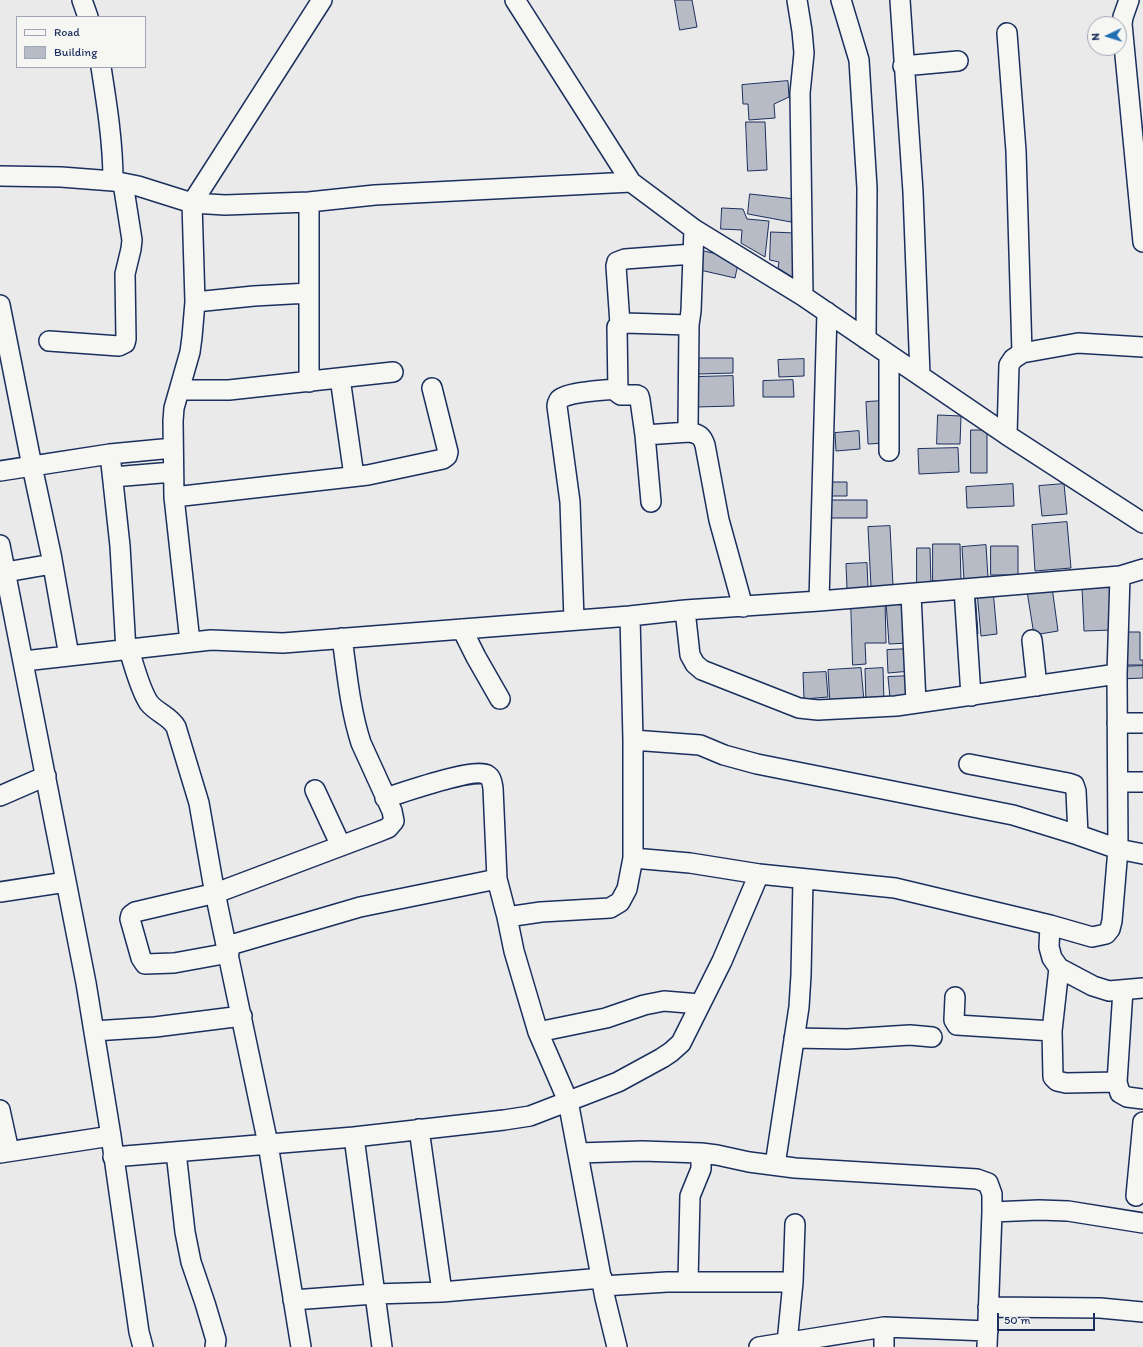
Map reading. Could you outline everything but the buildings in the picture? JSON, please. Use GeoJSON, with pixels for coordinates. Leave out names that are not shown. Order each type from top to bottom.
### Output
{"type":"FeatureCollection","features":[{"type":"Feature","properties":{"kind":"street"},"geometry":{"type":"LineString","coordinates":[[82,0],[88,16]]}},
{"type":"Feature","properties":{"kind":"street"},"geometry":{"type":"LineString","coordinates":[[190,642],[174,497],[173,421],[174,408],[190,352],[195,302],[192,203],[322,0]]}},
{"type":"Feature","properties":{"kind":"street"},"geometry":{"type":"LineString","coordinates":[[515,0],[631,182],[694,230],[803,296],[1007,435],[1143,523]]}},
{"type":"Feature","properties":{"kind":"street"},"geometry":{"type":"LineString","coordinates":[[797,0],[804,53],[800,93],[803,296]]}},
{"type":"Feature","properties":{"kind":"street"},"geometry":{"type":"LineString","coordinates":[[841,0],[859,60],[867,188],[866,339]]}},
{"type":"Feature","properties":{"kind":"street"},"geometry":{"type":"LineString","coordinates":[[900,0],[913,192],[920,375]]}},
{"type":"Feature","properties":{"kind":"street"},"geometry":{"type":"LineString","coordinates":[[1129,0],[1122,24],[1143,242]]}},
{"type":"Feature","properties":{"kind":"street"},"geometry":{"type":"LineString","coordinates":[[1007,33],[1016,151],[1022,353]]}},
{"type":"Feature","properties":{"kind":"street"},"geometry":{"type":"LineString","coordinates":[[904,66],[958,61]]}},
{"type":"Feature","properties":{"kind":"street"},"geometry":{"type":"LineString","coordinates":[[49,341],[119,346],[125,343],[126,339],[125,274],[132,249],[132,240],[113,162],[108,111],[101,68]]}},
{"type":"Feature","properties":{"kind":"street"},"geometry":{"type":"LineString","coordinates":[[0,176],[62,177],[118,182],[138,186],[192,203],[225,205],[309,202],[375,195],[631,182]]}},
{"type":"Feature","properties":{"kind":"street"},"geometry":{"type":"LineString","coordinates":[[309,202],[309,382]]}},
{"type":"Feature","properties":{"kind":"street"},"geometry":{"type":"LineString","coordinates":[[689,432],[689,325],[691,311],[694,230]]}},
{"type":"Feature","properties":{"kind":"street"},"geometry":{"type":"LineString","coordinates":[[651,502],[645,435],[639,396],[621,395],[618,393],[617,331],[620,324],[617,262],[625,259],[693,254]]}},
{"type":"Feature","properties":{"kind":"street"},"geometry":{"type":"LineString","coordinates":[[195,302],[254,296],[309,293]]}},
{"type":"Feature","properties":{"kind":"street"},"geometry":{"type":"LineString","coordinates":[[0,305],[69,656]]}},
{"type":"Feature","properties":{"kind":"street"},"geometry":{"type":"LineString","coordinates":[[819,601],[827,312]]}},
{"type":"Feature","properties":{"kind":"street"},"geometry":{"type":"LineString","coordinates":[[620,324],[689,325]]}},
{"type":"Feature","properties":{"kind":"street"},"geometry":{"type":"LineString","coordinates":[[1007,435],[1009,365],[1012,359],[1022,353],[1078,343],[1143,347]]}},
{"type":"Feature","properties":{"kind":"street"},"geometry":{"type":"LineString","coordinates":[[889,355],[889,452]]}},
{"type":"Feature","properties":{"kind":"street"},"geometry":{"type":"LineString","coordinates":[[180,390],[229,390],[393,372]]}},
{"type":"Feature","properties":{"kind":"street"},"geometry":{"type":"LineString","coordinates":[[340,378],[354,476]]}},
{"type":"Feature","properties":{"kind":"street"},"geometry":{"type":"LineString","coordinates":[[174,497],[368,475],[439,460],[447,456],[448,452],[432,388]]}},
{"type":"Feature","properties":{"kind":"street"},"geometry":{"type":"LineString","coordinates":[[574,620],[570,502],[557,406],[558,401],[562,397],[571,394],[618,389]]}},
{"type":"Feature","properties":{"kind":"street"},"geometry":{"type":"LineString","coordinates":[[645,435],[689,432],[703,437],[719,520],[743,607]]}},
{"type":"Feature","properties":{"kind":"street"},"geometry":{"type":"LineString","coordinates":[[0,471],[110,454],[173,448]]}},
{"type":"Feature","properties":{"kind":"street"},"geometry":{"type":"LineString","coordinates":[[110,454],[120,546],[127,650],[144,694],[149,702],[155,710],[174,722],[199,803],[213,883],[268,1144],[301,1347]]}},
{"type":"Feature","properties":{"kind":"street"},"geometry":{"type":"LineString","coordinates":[[113,477],[174,472]]}},
{"type":"Feature","properties":{"kind":"street"},"geometry":{"type":"LineString","coordinates":[[0,545],[24,661],[94,1031],[111,1136],[139,1332],[143,1347]]}},
{"type":"Feature","properties":{"kind":"street"},"geometry":{"type":"LineString","coordinates":[[6,572],[52,564]]}},
{"type":"Feature","properties":{"kind":"street"},"geometry":{"type":"LineString","coordinates":[[24,661],[211,640],[283,643],[630,616],[685,610],[911,594],[964,588],[1120,576],[1143,569]]}},
{"type":"Feature","properties":{"kind":"street"},"geometry":{"type":"LineString","coordinates":[[634,858],[690,863],[759,874],[895,888],[1050,925],[1092,937],[1106,934],[1110,929],[1112,922],[1118,849],[1117,674],[1120,576]]}},
{"type":"Feature","properties":{"kind":"street"},"geometry":{"type":"LineString","coordinates":[[964,588],[972,696]]}},
{"type":"Feature","properties":{"kind":"street"},"geometry":{"type":"LineString","coordinates":[[911,594],[916,703]]}},
{"type":"Feature","properties":{"kind":"street"},"geometry":{"type":"LineString","coordinates":[[685,610],[690,654],[694,664],[702,670],[799,708],[826,709],[896,706],[1117,674]]}},
{"type":"Feature","properties":{"kind":"street"},"geometry":{"type":"LineString","coordinates":[[507,917],[541,912],[610,908],[620,902],[627,889],[634,858],[630,616]]}},
{"type":"Feature","properties":{"kind":"street"},"geometry":{"type":"LineString","coordinates":[[462,629],[500,699]]}},
{"type":"Feature","properties":{"kind":"street"},"geometry":{"type":"LineString","coordinates":[[342,638],[352,709],[357,732],[394,821],[388,828],[216,894],[135,912],[131,915],[130,919],[141,958],[145,964],[174,963],[228,950],[360,907],[497,880]]}},
{"type":"Feature","properties":{"kind":"street"},"geometry":{"type":"LineString","coordinates":[[1032,640],[1037,686]]}},
{"type":"Feature","properties":{"kind":"street"},"geometry":{"type":"LineString","coordinates":[[1117,723],[1143,723]]}},
{"type":"Feature","properties":{"kind":"street"},"geometry":{"type":"LineString","coordinates":[[633,740],[700,745],[735,759],[1013,815],[1118,849],[1143,854]]}},
{"type":"Feature","properties":{"kind":"street"},"geometry":{"type":"LineString","coordinates":[[970,764],[1074,785],[1076,791],[1078,835]]}},
{"type":"Feature","properties":{"kind":"street"},"geometry":{"type":"LineString","coordinates":[[385,798],[457,777],[473,774],[483,773],[488,775],[491,780],[493,788],[497,880],[522,983],[538,1032],[568,1101],[602,1282],[617,1347]]}},
{"type":"Feature","properties":{"kind":"street"},"geometry":{"type":"LineString","coordinates":[[0,796],[46,776]]}},
{"type":"Feature","properties":{"kind":"street"},"geometry":{"type":"LineString","coordinates":[[1118,782],[1143,782]]}},
{"type":"Feature","properties":{"kind":"street"},"geometry":{"type":"LineString","coordinates":[[315,790],[341,846]]}},
{"type":"Feature","properties":{"kind":"street"},"geometry":{"type":"LineString","coordinates":[[113,1157],[354,1137],[504,1120],[530,1116],[618,1082],[671,1052],[681,1043],[722,960],[759,874]]}},
{"type":"Feature","properties":{"kind":"street"},"geometry":{"type":"LineString","coordinates":[[775,1165],[786,1083],[794,1038],[801,975],[803,879]]}},
{"type":"Feature","properties":{"kind":"street"},"geometry":{"type":"LineString","coordinates":[[0,892],[66,882]]}},
{"type":"Feature","properties":{"kind":"street"},"geometry":{"type":"LineString","coordinates":[[1050,925],[1050,947],[1052,958],[1059,968],[1093,986],[1109,990],[1143,988]]}},
{"type":"Feature","properties":{"kind":"street"},"geometry":{"type":"LineString","coordinates":[[1059,968],[1052,1031],[1053,1077],[1057,1081],[1066,1083],[1118,1082]]}},
{"type":"Feature","properties":{"kind":"street"},"geometry":{"type":"LineString","coordinates":[[1123,990],[1118,1082],[1120,1093],[1127,1097],[1143,1099]]}},
{"type":"Feature","properties":{"kind":"street"},"geometry":{"type":"LineString","coordinates":[[955,997],[954,1020],[957,1025],[1052,1031]]}},
{"type":"Feature","properties":{"kind":"street"},"geometry":{"type":"LineString","coordinates":[[538,1032],[606,1018],[644,1005],[664,1001],[700,1004]]}},
{"type":"Feature","properties":{"kind":"street"},"geometry":{"type":"LineString","coordinates":[[94,1031],[155,1028],[242,1016]]}},
{"type":"Feature","properties":{"kind":"street"},"geometry":{"type":"LineString","coordinates":[[794,1038],[847,1039],[910,1035],[932,1037]]}},
{"type":"Feature","properties":{"kind":"street"},"geometry":{"type":"LineString","coordinates":[[0,1110],[4,1152],[111,1136]]}},
{"type":"Feature","properties":{"kind":"street"},"geometry":{"type":"LineString","coordinates":[[1136,1196],[1143,1122]]}},
{"type":"Feature","properties":{"kind":"street"},"geometry":{"type":"LineString","coordinates":[[419,1129],[442,1292]]}},
{"type":"Feature","properties":{"kind":"street"},"geometry":{"type":"LineString","coordinates":[[354,1137],[382,1347]]}},
{"type":"Feature","properties":{"kind":"street"},"geometry":{"type":"LineString","coordinates":[[578,1153],[642,1151],[701,1153],[795,1168],[977,1179],[988,1183],[992,1194],[992,1212],[987,1339],[884,1327],[759,1347]]}},
{"type":"Feature","properties":{"kind":"street"},"geometry":{"type":"LineString","coordinates":[[176,1152],[185,1232],[191,1262],[218,1345]]}},
{"type":"Feature","properties":{"kind":"street"},"geometry":{"type":"LineString","coordinates":[[688,1282],[690,1196],[701,1169],[701,1153]]}},
{"type":"Feature","properties":{"kind":"street"},"geometry":{"type":"LineString","coordinates":[[992,1212],[1038,1210],[1068,1211],[1143,1222]]}},
{"type":"Feature","properties":{"kind":"street"},"geometry":{"type":"LineString","coordinates":[[787,1343],[793,1282],[795,1224]]}},
{"type":"Feature","properties":{"kind":"street"},"geometry":{"type":"LineString","coordinates":[[293,1300],[374,1294],[442,1292],[602,1282],[793,1282]]}},
{"type":"Feature","properties":{"kind":"street"},"geometry":{"type":"LineString","coordinates":[[988,1307],[1100,1308],[1143,1312]]}},
{"type":"Feature","properties":{"kind":"street"},"geometry":{"type":"LineString","coordinates":[[884,1327],[884,1347]]}}]}
